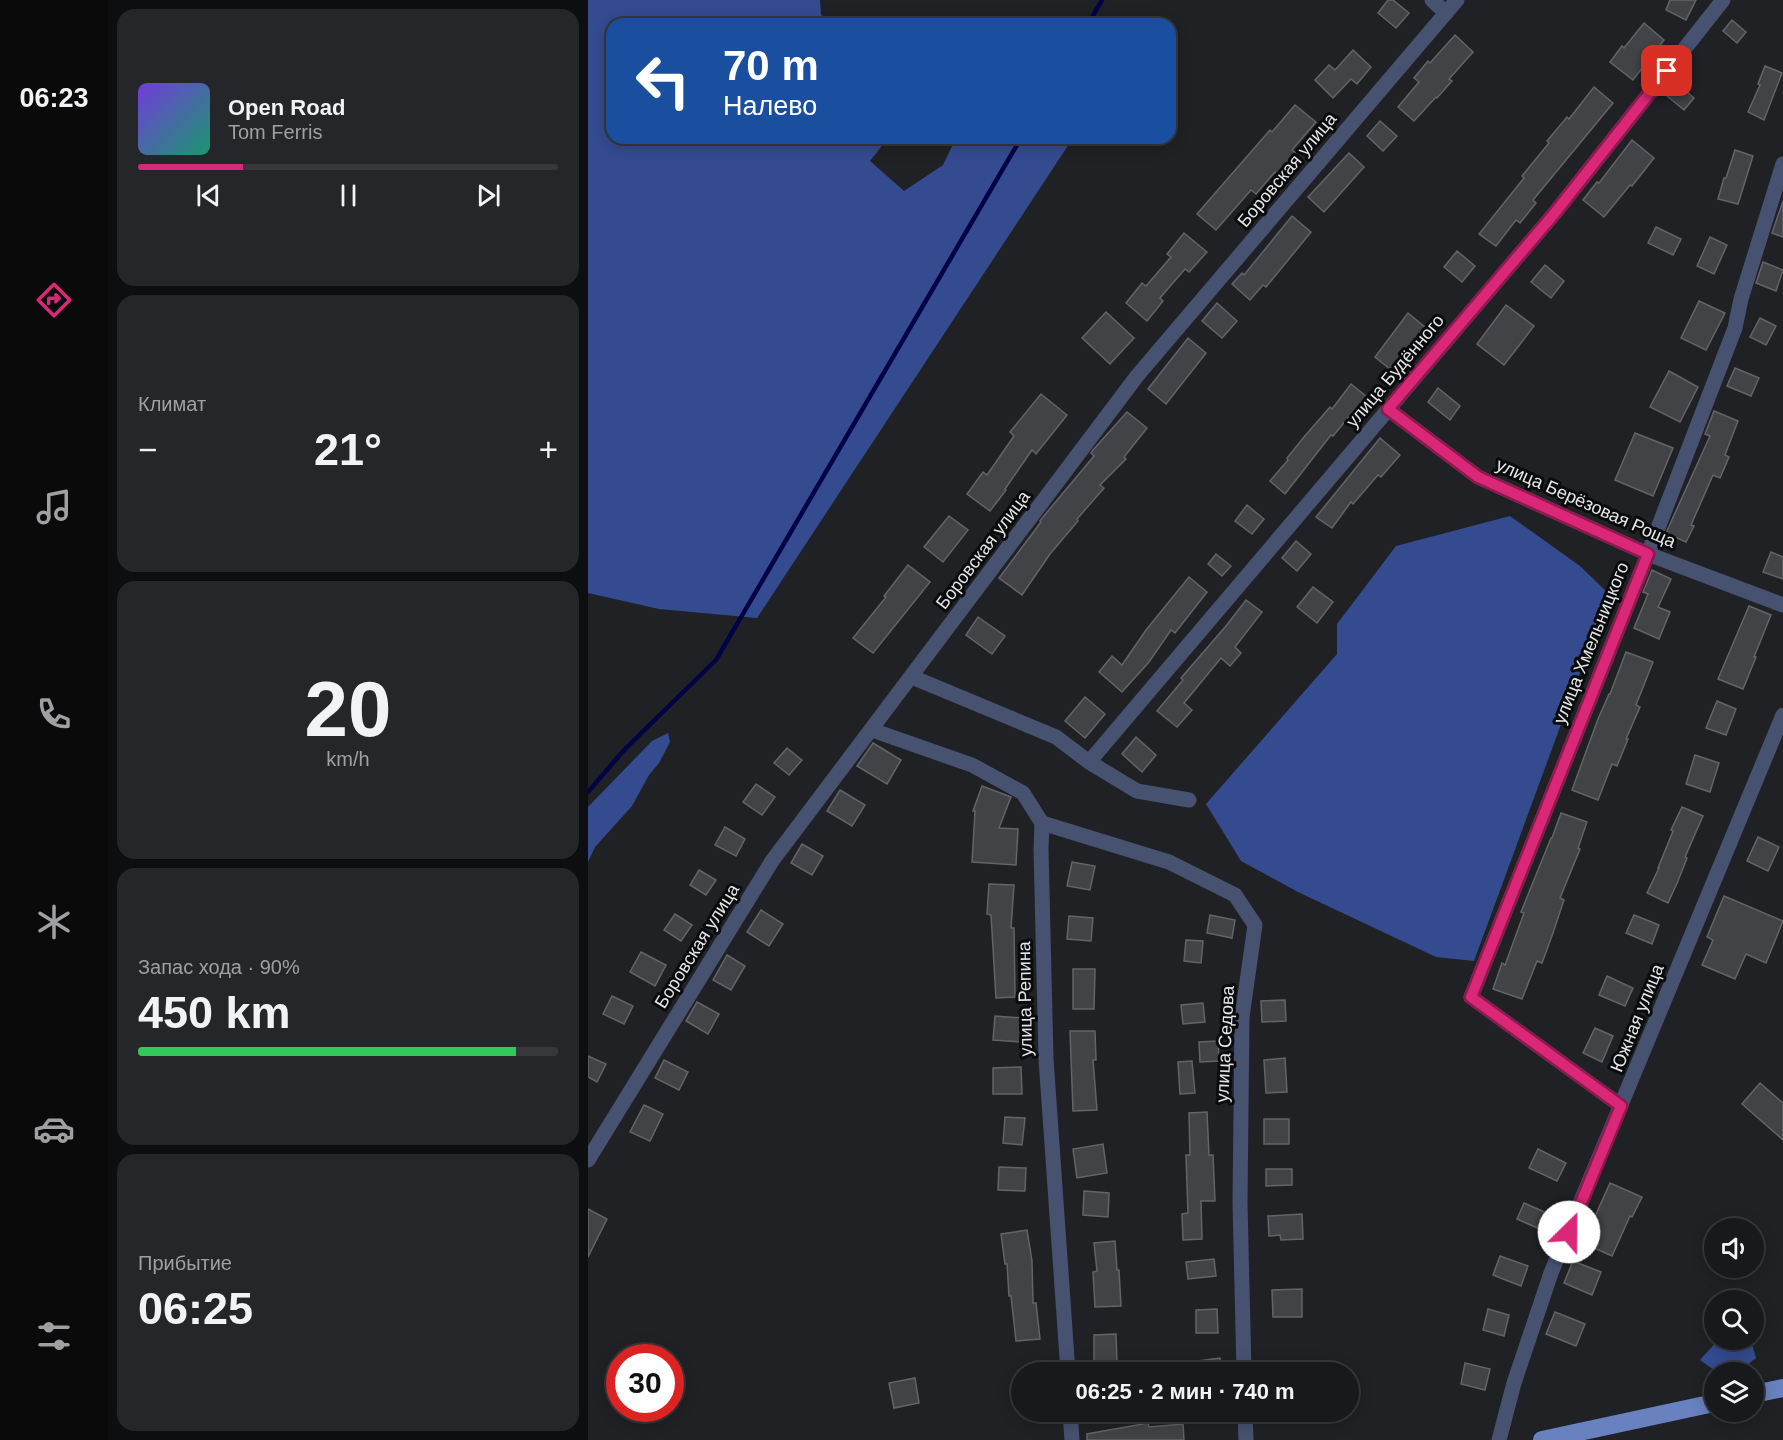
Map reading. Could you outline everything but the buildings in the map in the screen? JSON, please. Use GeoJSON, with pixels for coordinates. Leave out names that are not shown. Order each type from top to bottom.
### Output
{"type":"FeatureCollection","features":[{"type":"Feature","properties":{"kind":"main road"},"geometry":{"type":"LineString","coordinates":[[1764,1392],[1783,1388]]}},
{"type":"Feature","properties":{"kind":"main road"},"geometry":{"type":"LineString","coordinates":[[1542,1440],[1704,1405]]}},
{"type":"Feature","properties":{"kind":"street"},"geometry":{"type":"LineString","coordinates":[[1432,0],[1446,13]]}},
{"type":"Feature","properties":{"kind":"street","name":"Боровская улица"},"geometry":{"type":"LineString","coordinates":[[588,1160],[772,861],[1137,376],[1457,0]]}},
{"type":"Feature","properties":{"kind":"street","name":"улица Будённого"},"geometry":{"type":"LineString","coordinates":[[1089,762],[1554,214],[1723,0]]}},
{"type":"Feature","properties":{"kind":"street","name":"улица Хмельницкого"},"geometry":{"type":"LineString","coordinates":[[1621,1106],[1471,997],[1648,554],[1735,328],[1741,299],[1783,164]]}},
{"type":"Feature","properties":{"kind":"street","name":"улица Берёзовая Роща"},"geometry":{"type":"LineString","coordinates":[[1388,409],[1478,477],[1648,554],[1783,605]]}},
{"type":"Feature","properties":{"kind":"street"},"geometry":{"type":"LineString","coordinates":[[912,677],[1056,737],[1089,762],[1137,791],[1189,800]]}},
{"type":"Feature","properties":{"kind":"street","name":"Южная улица"},"geometry":{"type":"LineString","coordinates":[[1499,1440],[1514,1383],[1551,1273],[1783,715]]}},
{"type":"Feature","properties":{"kind":"street"},"geometry":{"type":"LineString","coordinates":[[872,730],[972,765],[1023,794],[1042,823]]}},
{"type":"Feature","properties":{"kind":"street","name":"улица Репина"},"geometry":{"type":"LineString","coordinates":[[1042,823],[1046,1059],[1067,1362]]}},
{"type":"Feature","properties":{"kind":"street","name":"улица Седова"},"geometry":{"type":"LineString","coordinates":[[1042,823],[1169,862],[1235,895],[1255,925],[1242,1017],[1240,1202],[1245,1362]]}},
{"type":"Feature","properties":{"kind":"street"},"geometry":{"type":"LineString","coordinates":[[1071,1422],[1072,1440]]}},
{"type":"Feature","properties":{"kind":"street"},"geometry":{"type":"LineString","coordinates":[[1245,1422],[1246,1440]]}},
{"type":"Feature","properties":{"kind":"shaded area"},"geometry":{"type":"Polygon","coordinates":[[[588,0],[820,0],[823,18],[606,18],[606,144],[883,144],[870,161],[904,191],[943,165],[953,144],[1069,144],[757,618],[659,609],[588,593],[588,0]]]}},
{"type":"Feature","properties":{"kind":"shaded area"},"geometry":{"type":"Polygon","coordinates":[[[1510,516],[1580,566],[1609,594],[1474,961],[1436,957],[1298,892],[1241,861],[1206,804],[1337,654],[1337,624],[1396,546],[1510,516]]]}},
{"type":"Feature","properties":{"kind":"shaded area"},"geometry":{"type":"Polygon","coordinates":[[[668,733],[670,742],[659,763],[649,775],[632,806],[595,847],[588,862],[588,807],[652,741],[668,733]]]}},
{"type":"Feature","properties":{"kind":"shaded area"},"geometry":{"type":"Polygon","coordinates":[[[1709,1350],[1754,1350],[1756,1358],[1751,1362],[1704,1363],[1700,1360],[1709,1350]]]}},
{"type":"Feature","properties":{"kind":"waterway"},"geometry":{"type":"LineString","coordinates":[[1092,18],[1102,0]]}},
{"type":"Feature","properties":{"kind":"waterway"},"geometry":{"type":"LineString","coordinates":[[588,792],[625,749],[716,660],[1017,144]]}},
{"type":"Feature","properties":{"kind":"route"},"geometry":{"type":"LineString","coordinates":[[1569,1232],[1621,1106],[1471,997],[1648,554],[1478,477],[1388,409],[1554,214],[1667,71]]}}]}
